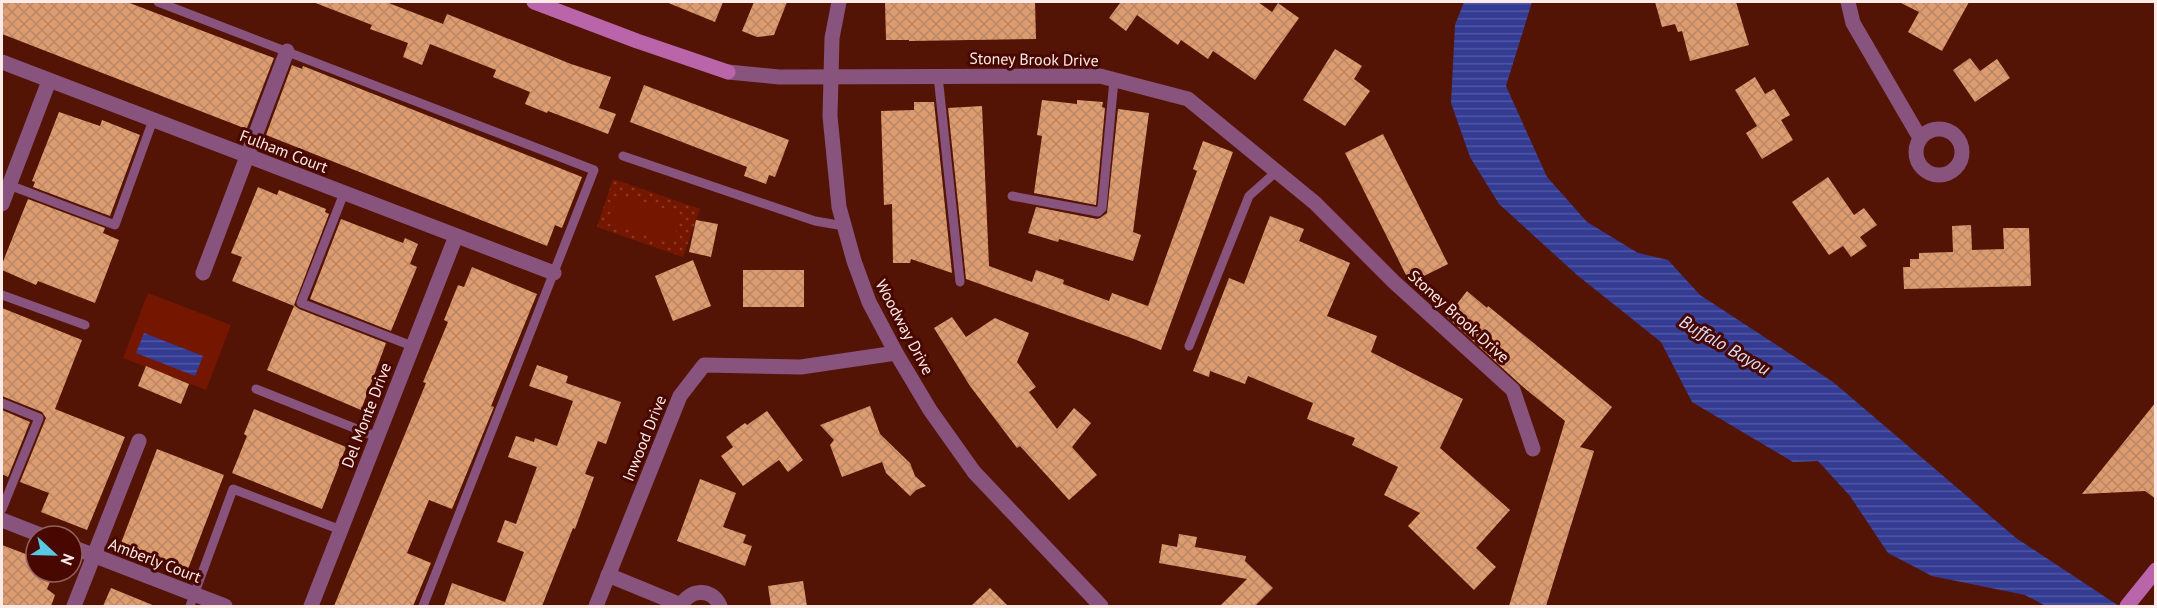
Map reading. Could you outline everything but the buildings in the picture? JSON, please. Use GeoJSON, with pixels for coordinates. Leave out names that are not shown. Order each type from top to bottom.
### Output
{"type":"FeatureCollection","features":[{"type":"Feature","properties":{"kind":"street","name":"Stoney Brook Drive"},"geometry":{"type":"LineString","coordinates":[[534,2],[728,72],[779,77],[1100,76],[1188,99],[1315,203],[1394,282],[1513,390],[1533,449]]}},
{"type":"Feature","properties":{"kind":"street","name":"Woodway Drive"},"geometry":{"type":"LineString","coordinates":[[839,2],[832,38],[830,77],[830,116],[839,207],[854,261],[869,302],[930,410],[974,472],[1099,606]]}},
{"type":"Feature","properties":{"kind":"street"},"geometry":{"type":"LineString","coordinates":[[1848,2],[1853,23],[1920,138]]}},
{"type":"Feature","properties":{"kind":"street"},"geometry":{"type":"LineString","coordinates":[[203,273],[287,51]]}},
{"type":"Feature","properties":{"kind":"street","name":"Fulham Court"},"geometry":{"type":"LineString","coordinates":[[2,62],[554,273]]}},
{"type":"Feature","properties":{"kind":"street"},"geometry":{"type":"LineString","coordinates":[[2,204],[49,81]]}},
{"type":"Feature","properties":{"kind":"street","name":"Del Monte Drive"},"geometry":{"type":"LineString","coordinates":[[311,606],[456,236]]}},
{"type":"Feature","properties":{"kind":"street","name":"Inwood Drive"},"geometry":{"type":"LineString","coordinates":[[596,606],[680,396],[704,365],[801,367],[896,353]]}},
{"type":"Feature","properties":{"kind":"street"},"geometry":{"type":"LineString","coordinates":[[74,606],[139,441]]}},
{"type":"Feature","properties":{"kind":"street"},"geometry":{"type":"LineString","coordinates":[[2,520],[24,529]]}},
{"type":"Feature","properties":{"kind":"street","name":"Amberly Court"},"geometry":{"type":"LineString","coordinates":[[84,552],[192,601],[225,606]]}},
{"type":"Feature","properties":{"kind":"street"},"geometry":{"type":"LineString","coordinates":[[2127,606],[2156,570]]}},
{"type":"Feature","properties":{"kind":"street"},"geometry":{"type":"LineString","coordinates":[[608,575],[681,606],[689,595],[701,592],[714,597],[720,606]]}},
{"type":"Feature","properties":{"kind":"lane"},"geometry":{"type":"LineString","coordinates":[[158,2],[594,170],[423,606]]}},
{"type":"Feature","properties":{"kind":"lane"},"geometry":{"type":"LineString","coordinates":[[938,76],[960,282]]}},
{"type":"Feature","properties":{"kind":"lane"},"geometry":{"type":"LineString","coordinates":[[1012,196],[1098,212],[1102,208],[1114,80]]}},
{"type":"Feature","properties":{"kind":"lane"},"geometry":{"type":"LineString","coordinates":[[9,184],[115,225],[153,120]]}},
{"type":"Feature","properties":{"kind":"lane"},"geometry":{"type":"LineString","coordinates":[[623,156],[815,220],[844,226]]}},
{"type":"Feature","properties":{"kind":"lane"},"geometry":{"type":"LineString","coordinates":[[1189,346],[1249,196],[1277,171]]}},
{"type":"Feature","properties":{"kind":"lane"},"geometry":{"type":"LineString","coordinates":[[344,193],[301,303],[412,346]]}},
{"type":"Feature","properties":{"kind":"lane"},"geometry":{"type":"LineString","coordinates":[[2,295],[85,325]]}},
{"type":"Feature","properties":{"kind":"lane"},"geometry":{"type":"LineString","coordinates":[[256,389],[377,437]]}},
{"type":"Feature","properties":{"kind":"lane"},"geometry":{"type":"LineString","coordinates":[[2,403],[39,418],[2,509]]}},
{"type":"Feature","properties":{"kind":"lane"},"geometry":{"type":"LineString","coordinates":[[192,601],[232,489],[341,530]]}},
{"type":"Feature","properties":{"kind":"shaded area"},"geometry":{"type":"Polygon","coordinates":[[[613,179],[700,209],[683,257],[597,227],[613,179]]]}},
{"type":"Feature","properties":{"kind":"shaded area"},"geometry":{"type":"Polygon","coordinates":[[[618,194],[681,215],[672,243],[609,223],[618,194]]]}},
{"type":"Feature","properties":{"kind":"shaded area"},"geometry":{"type":"Polygon","coordinates":[[[148,293],[231,325],[206,390],[123,358],[148,293]]]}},
{"type":"Feature","properties":{"kind":"water","name":"Buffalo Bayou"},"geometry":{"type":"Polygon","coordinates":[[[1464,2],[1532,2],[1506,86],[1547,177],[1587,222],[1638,253],[1668,260],[1700,295],[1833,382],[2016,538],[2119,606],[2046,606],[2025,595],[1932,576],[1888,553],[1850,496],[1818,461],[1793,462],[1692,402],[1661,342],[1577,275],[1499,204],[1470,157],[1451,103],[1455,25],[1464,2]]]}},
{"type":"Feature","properties":{"kind":"water"},"geometry":{"type":"Polygon","coordinates":[[[144,333],[203,356],[195,376],[136,353],[144,333]]]}}]}
